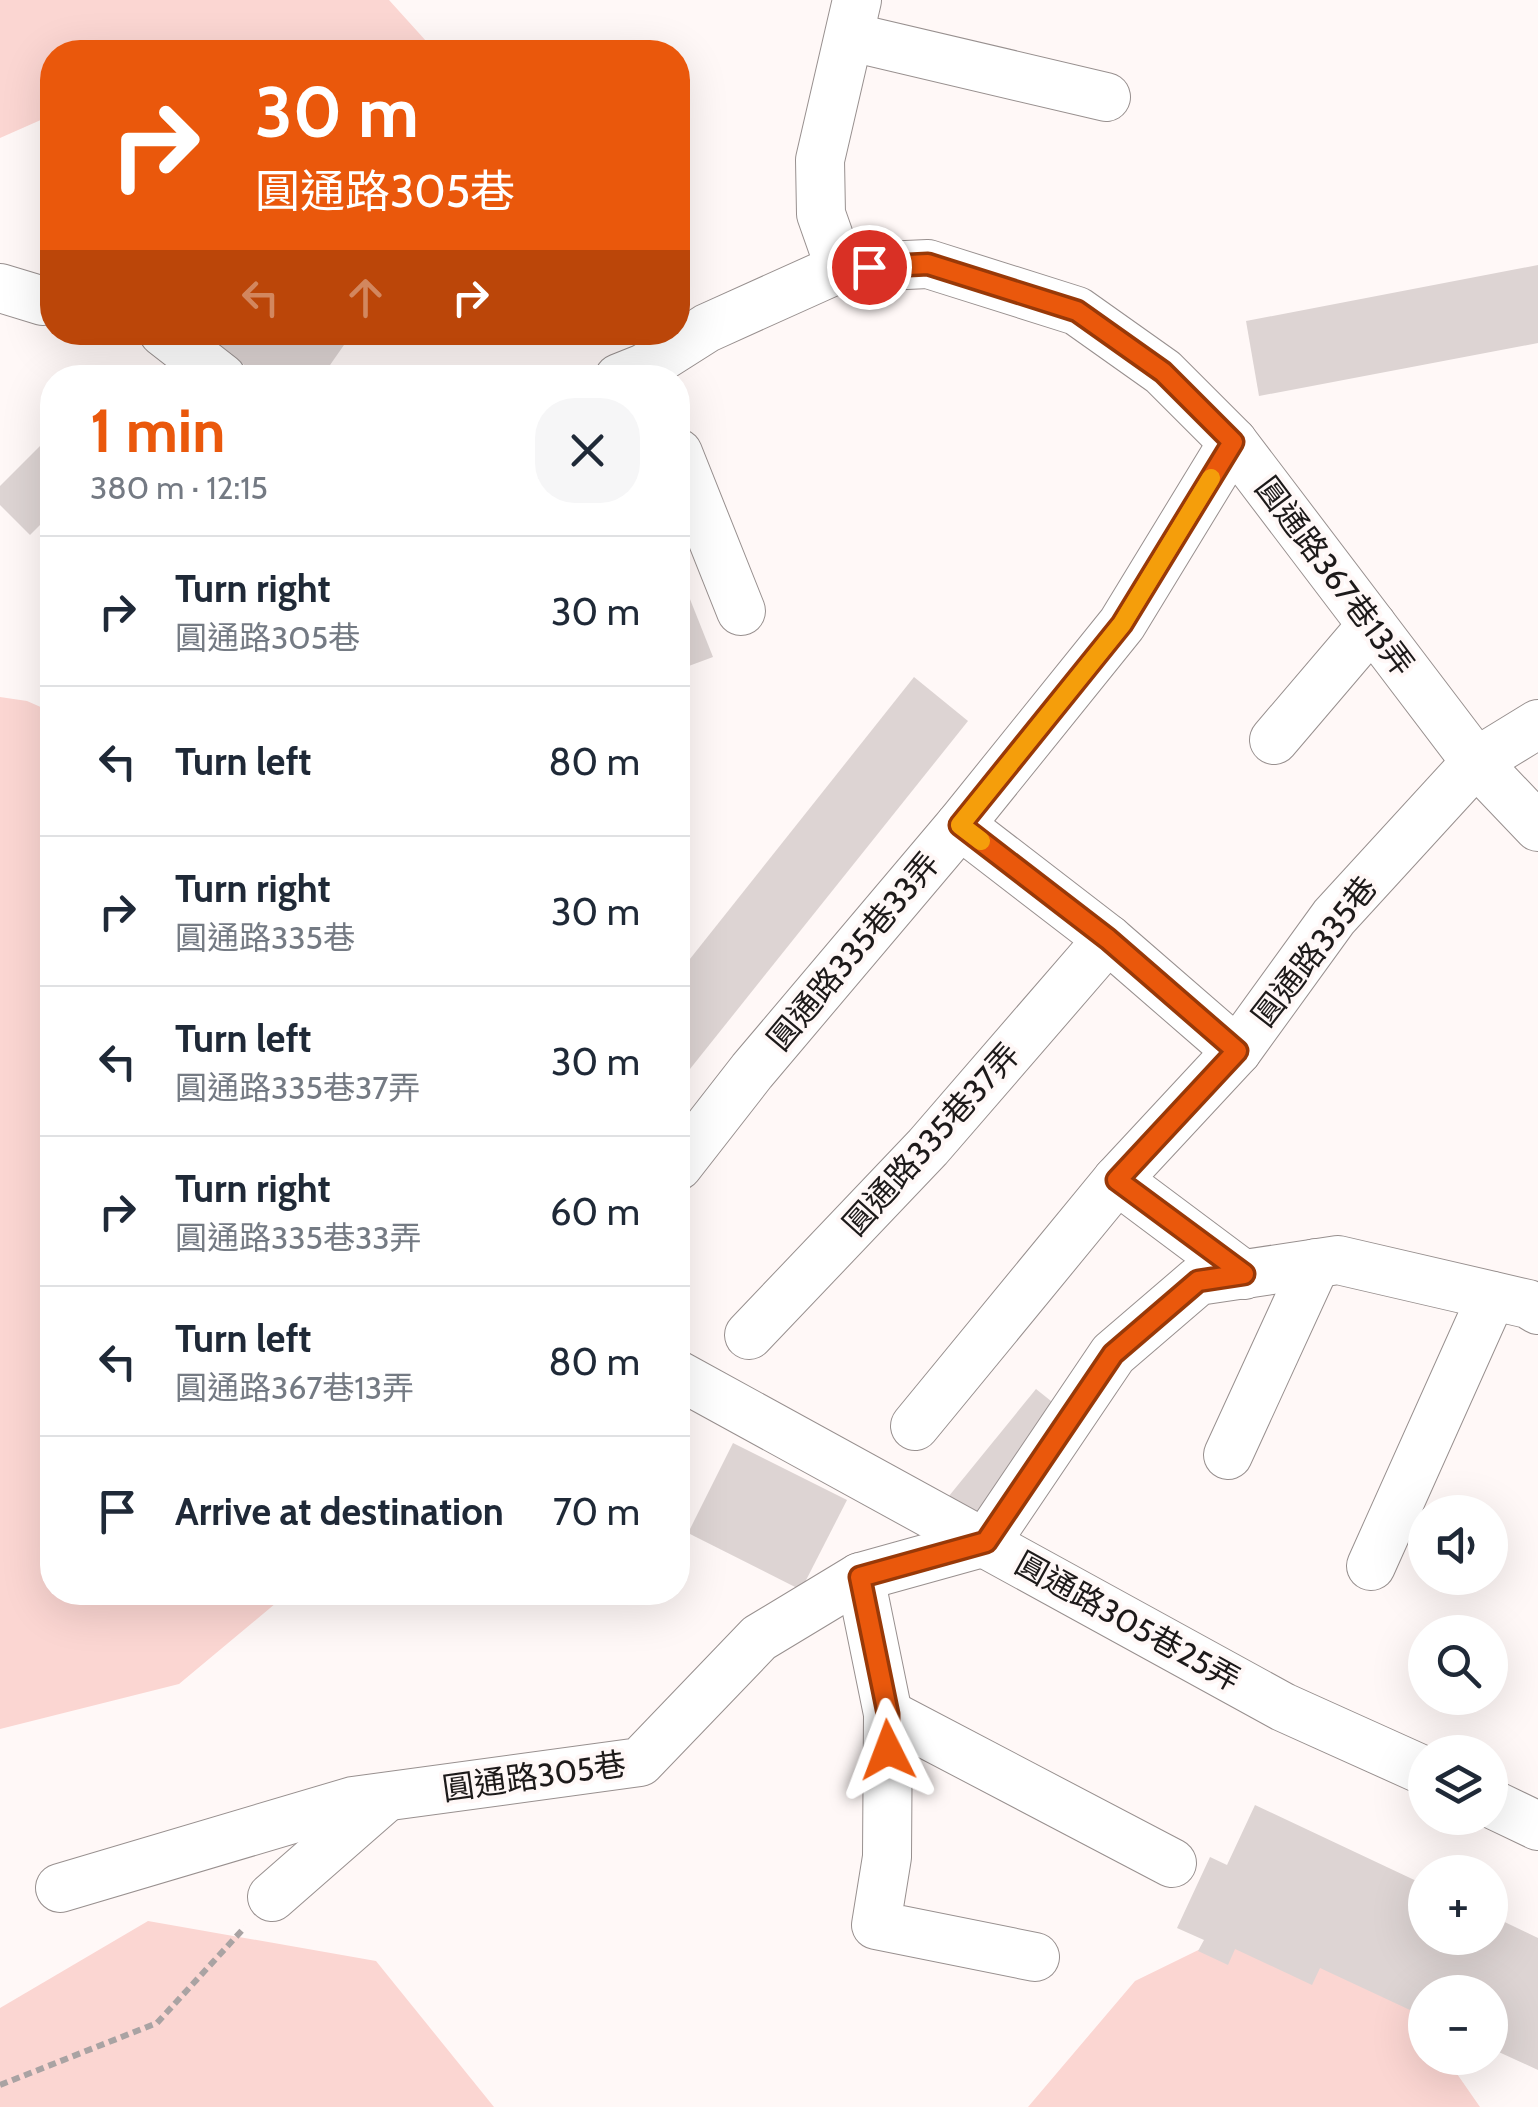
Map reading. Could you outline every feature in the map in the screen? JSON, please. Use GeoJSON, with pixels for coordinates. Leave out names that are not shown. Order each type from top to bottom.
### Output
{"type":"FeatureCollection","features":[{"type":"Feature","properties":{"kind":"street"},"geometry":{"type":"LineString","coordinates":[[690,339],[840,268],[821,214],[820,160],[854,18],[1106,97]]}},
{"type":"Feature","properties":{"kind":"street","name":"圓通路367巷13弄"},"geometry":{"type":"LineString","coordinates":[[840,268],[928,264],[1077,311],[1163,372],[1233,442],[1476,762]]}},
{"type":"Feature","properties":{"kind":"street"},"geometry":{"type":"LineString","coordinates":[[0,288],[40,301]]}},
{"type":"Feature","properties":{"kind":"street"},"geometry":{"type":"LineString","coordinates":[[180,345],[205,365]]}},
{"type":"Feature","properties":{"kind":"street"},"geometry":{"type":"LineString","coordinates":[[651,365],[681,345]]}},
{"type":"Feature","properties":{"kind":"street","name":"圓通路335巷33弄"},"geometry":{"type":"LineString","coordinates":[[690,1150],[752,1070],[960,825],[1122,624],[1233,442]]}},
{"type":"Feature","properties":{"kind":"street"},"geometry":{"type":"LineString","coordinates":[[690,482],[741,611]]}},
{"type":"Feature","properties":{"kind":"street"},"geometry":{"type":"LineString","coordinates":[[1274,740],[1372,624]]}},
{"type":"Feature","properties":{"kind":"street","name":"圓通路335巷"},"geometry":{"type":"LineString","coordinates":[[915,1426],[1117,1180],[1237,1051],[1334,917],[1476,762],[1538,724]]}},
{"type":"Feature","properties":{"kind":"street"},"geometry":{"type":"LineString","coordinates":[[1476,762],[1538,827]]}},
{"type":"Feature","properties":{"kind":"street"},"geometry":{"type":"LineString","coordinates":[[960,825],[1108,939],[1237,1051]]}},
{"type":"Feature","properties":{"kind":"street","name":"圓通路335巷37弄"},"geometry":{"type":"LineString","coordinates":[[749,1335],[928,1147],[1108,939]]}},
{"type":"Feature","properties":{"kind":"street"},"geometry":{"type":"LineString","coordinates":[[1117,1180],[1244,1274]]}},
{"type":"Feature","properties":{"kind":"street"},"geometry":{"type":"LineString","coordinates":[[986,1542],[1113,1354],[1198,1281],[1338,1260],[1524,1298],[1371,1566]]}},
{"type":"Feature","properties":{"kind":"street"},"geometry":{"type":"LineString","coordinates":[[1228,1455],[1316,1263]]}},
{"type":"Feature","properties":{"kind":"street","name":"圓通路305巷25弄"},"geometry":{"type":"LineString","coordinates":[[690,1382],[1283,1708],[1408,1763]]}},
{"type":"Feature","properties":{"kind":"street","name":"圓通路305巷"},"geometry":{"type":"LineString","coordinates":[[60,1888],[370,1799],[640,1762],[759,1638],[860,1577],[986,1542]]}},
{"type":"Feature","properties":{"kind":"street"},"geometry":{"type":"LineString","coordinates":[[860,1577],[888,1714],[887,1857],[876,1925],[1035,1958]]}},
{"type":"Feature","properties":{"kind":"street"},"geometry":{"type":"LineString","coordinates":[[888,1714],[1172,1863]]}},
{"type":"Feature","properties":{"kind":"street"},"geometry":{"type":"LineString","coordinates":[[272,1897],[370,1799]]}},
{"type":"Feature","properties":{"kind":"street"},"geometry":{"type":"LineString","coordinates":[[1508,1811],[1538,1826]]}},
{"type":"Feature","properties":{"kind":"path"},"geometry":{"type":"LineString","coordinates":[[0,2084],[157,2023],[272,1897]]}},
{"type":"Feature","properties":{"kind":"shaded area"},"geometry":{"type":"Polygon","coordinates":[[[0,0],[389,0],[425,40],[40,40],[40,120],[0,138],[0,0]]]}},
{"type":"Feature","properties":{"kind":"shaded area"},"geometry":{"type":"Polygon","coordinates":[[[0,697],[40,707],[40,1605],[274,1605],[179,1684],[0,1729],[0,697]]]}},
{"type":"Feature","properties":{"kind":"shaded area"},"geometry":{"type":"Polygon","coordinates":[[[1329,1886],[1408,2001],[1408,2075],[1458,2075],[1480,2107],[1028,2107],[1135,1981],[1329,1886]]]}},
{"type":"Feature","properties":{"kind":"shaded area"},"geometry":{"type":"Polygon","coordinates":[[[148,1921],[376,1961],[494,2107],[0,2107],[0,2008],[148,1921]]]}},
{"type":"Feature","properties":{"kind":"building"},"geometry":{"type":"Polygon","coordinates":[[[1538,265],[1538,343],[1259,396],[1246,321],[1538,265]]]}},
{"type":"Feature","properties":{"kind":"building"},"geometry":{"type":"Polygon","coordinates":[[[217,345],[344,345],[330,365],[244,365],[217,345]]]}},
{"type":"Feature","properties":{"kind":"building"},"geometry":{"type":"Polygon","coordinates":[[[40,446],[40,525],[30,535],[0,505],[0,486],[40,446]]]}},
{"type":"Feature","properties":{"kind":"building"},"geometry":{"type":"Polygon","coordinates":[[[690,599],[713,657],[690,666],[690,599]]]}},
{"type":"Feature","properties":{"kind":"building"},"geometry":{"type":"Polygon","coordinates":[[[914,677],[968,721],[690,1069],[690,959],[914,677]]]}},
{"type":"Feature","properties":{"kind":"building"},"geometry":{"type":"Polygon","coordinates":[[[1036,1389],[1066,1413],[982,1524],[949,1496],[1036,1389]]]}},
{"type":"Feature","properties":{"kind":"building"},"geometry":{"type":"Polygon","coordinates":[[[733,1443],[847,1500],[801,1590],[690,1534],[733,1443]]]}},
{"type":"Feature","properties":{"kind":"building"},"geometry":{"type":"Polygon","coordinates":[[[1255,1805],[1408,1877],[1408,1955],[1508,1955],[1508,1924],[1538,1938],[1538,2070],[1508,2056],[1508,1975],[1408,1975],[1408,2009],[1320,1968],[1312,1985],[1235,1949],[1228,1965],[1198,1951],[1204,1940],[1177,1928],[1210,1857],[1227,1865],[1255,1805]]]}},
{"type":"Feature","properties":{"kind":"slow traffic"},"geometry":{"type":"LineString","coordinates":[[981,841],[960,825],[1122,624],[1211,478]]}},
{"type":"Feature","properties":{"kind":"route"},"geometry":{"type":"LineString","coordinates":[[869,267],[928,264],[1077,311],[1163,372],[1233,442],[1122,624],[960,825],[1108,939],[1237,1051],[1117,1180],[1244,1274],[1198,1281],[1113,1354],[986,1542],[860,1577],[888,1714],[888,1750]]}}]}
